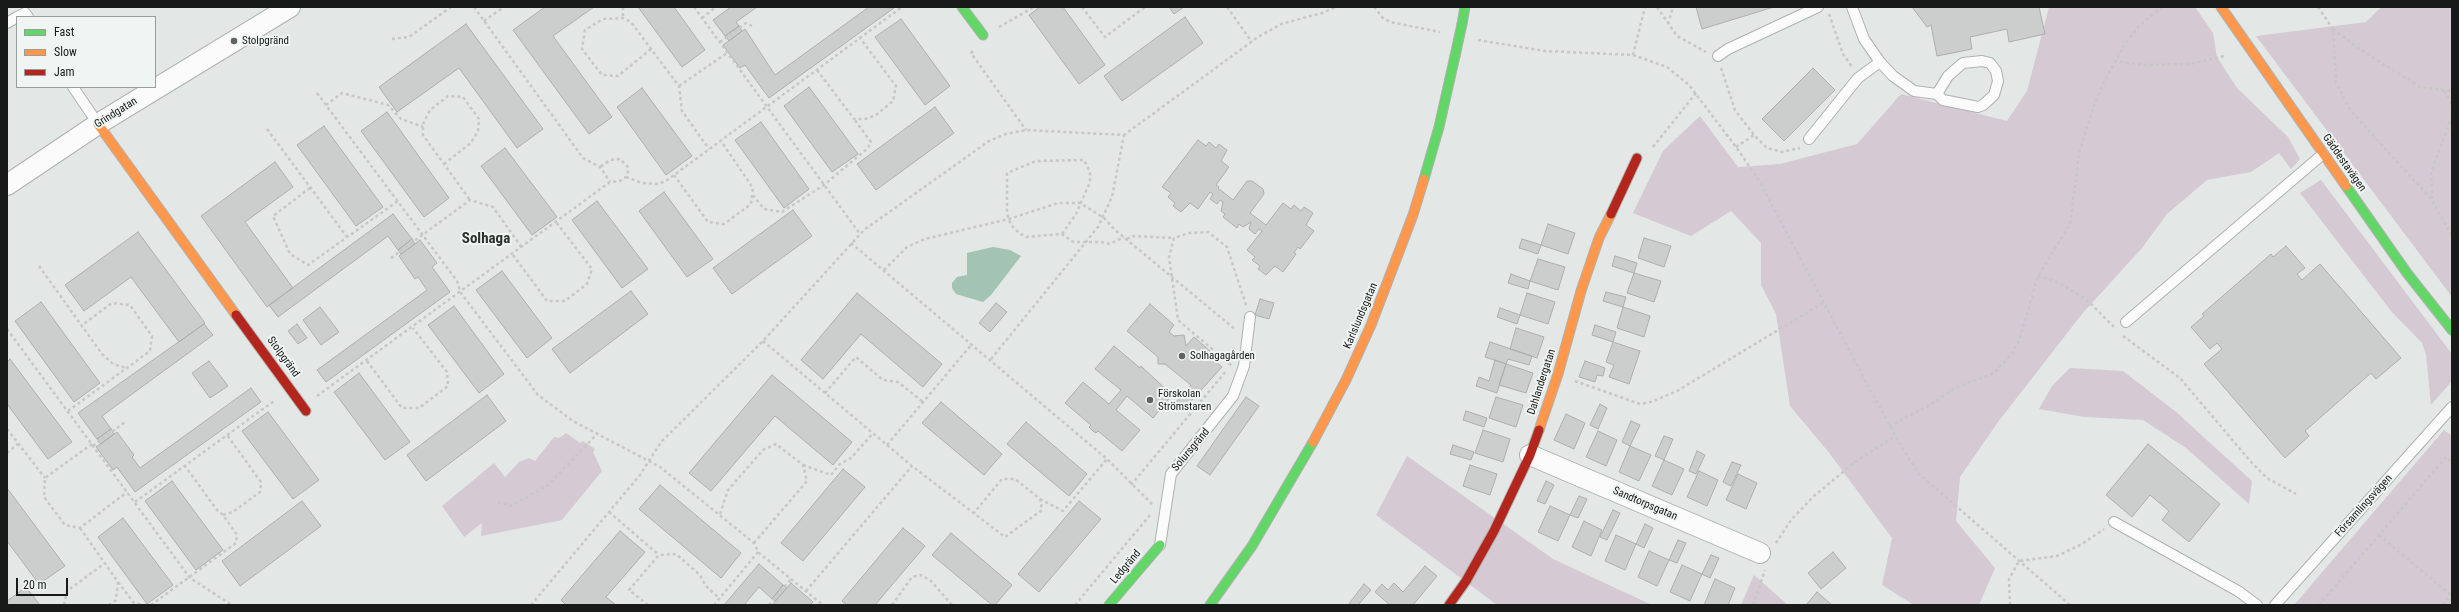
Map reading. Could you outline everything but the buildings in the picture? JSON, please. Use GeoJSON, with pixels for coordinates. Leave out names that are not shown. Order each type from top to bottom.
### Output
{"type":"FeatureCollection","features":[{"type":"Feature","properties":{"kind":"street","name":"Grindgatan"},"geometry":{"type":"LineString","coordinates":[[7,186],[98,124],[290,7]]}},
{"type":"Feature","properties":{"kind":"street"},"geometry":{"type":"LineString","coordinates":[[962,7],[983,35]]}},
{"type":"Feature","properties":{"kind":"street","name":"Karlslundsgatan"},"geometry":{"type":"LineString","coordinates":[[1210,605],[1252,546],[1297,473],[1346,380],[1371,325],[1413,215],[1439,127],[1465,7]]}},
{"type":"Feature","properties":{"kind":"street","name":"Gäddestavägen"},"geometry":{"type":"LineString","coordinates":[[2221,7],[2407,273],[2452,330]]}},
{"type":"Feature","properties":{"kind":"street","name":"Stolpgränd"},"geometry":{"type":"LineString","coordinates":[[98,124],[305,408]]}},
{"type":"Feature","properties":{"kind":"street","name":"Dahlandergatan"},"geometry":{"type":"LineString","coordinates":[[1449,605],[1466,581],[1494,531],[1530,455],[1558,374],[1581,291],[1599,238],[1636,158]]}},
{"type":"Feature","properties":{"kind":"street","name":"Sandtorpsgatan"},"geometry":{"type":"LineString","coordinates":[[1530,455],[1767,556]]}},
{"type":"Feature","properties":{"kind":"street","name":"Ledgränd"},"geometry":{"type":"LineString","coordinates":[[1109,605],[1160,545]]}},
{"type":"Feature","properties":{"kind":"lane"},"geometry":{"type":"LineString","coordinates":[[1718,56],[1728,49],[1818,7]]}},
{"type":"Feature","properties":{"kind":"lane"},"geometry":{"type":"LineString","coordinates":[[1852,7],[1864,39],[1880,62],[1904,85],[1914,91],[1937,94],[1943,100],[1978,107],[1983,105],[1994,95],[1997,88],[1996,71],[1990,63],[1982,61],[1963,63],[1948,76],[1937,94]]}},
{"type":"Feature","properties":{"kind":"lane"},"geometry":{"type":"LineString","coordinates":[[19,16],[25,13],[27,16]]}},
{"type":"Feature","properties":{"kind":"lane"},"geometry":{"type":"LineString","coordinates":[[7,22],[16,18]]}},
{"type":"Feature","properties":{"kind":"lane"},"geometry":{"type":"LineString","coordinates":[[1809,139],[1858,78],[1880,62]]}},
{"type":"Feature","properties":{"kind":"lane"},"geometry":{"type":"LineString","coordinates":[[74,88],[98,124]]}},
{"type":"Feature","properties":{"kind":"lane"},"geometry":{"type":"LineString","coordinates":[[2126,322],[2323,154]]}},
{"type":"Feature","properties":{"kind":"lane","name":"Solursgränd"},"geometry":{"type":"LineString","coordinates":[[1160,545],[1161,508],[1171,474],[1221,413],[1239,384],[1250,317]]}},
{"type":"Feature","properties":{"kind":"lane","name":"Församlingsvägen"},"geometry":{"type":"LineString","coordinates":[[2275,605],[2452,407]]}},
{"type":"Feature","properties":{"kind":"lane"},"geometry":{"type":"LineString","coordinates":[[2114,522],[2238,591],[2257,605]]}},
{"type":"Feature","properties":{"kind":"path"},"geometry":{"type":"LineString","coordinates":[[392,39],[409,37],[451,7]]}},
{"type":"Feature","properties":{"kind":"path"},"geometry":{"type":"LineString","coordinates":[[474,7],[583,158],[600,167],[610,182]]}},
{"type":"Feature","properties":{"kind":"path"},"geometry":{"type":"LineString","coordinates":[[484,21],[504,7]]}},
{"type":"Feature","properties":{"kind":"path"},"geometry":{"type":"LineString","coordinates":[[623,7],[623,18]]}},
{"type":"Feature","properties":{"kind":"path"},"geometry":{"type":"LineString","coordinates":[[694,7],[860,234]]}},
{"type":"Feature","properties":{"kind":"path"},"geometry":{"type":"LineString","coordinates":[[702,18],[716,7]]}},
{"type":"Feature","properties":{"kind":"path"},"geometry":{"type":"LineString","coordinates":[[626,176],[642,183],[658,184],[674,175],[902,7]]}},
{"type":"Feature","properties":{"kind":"path"},"geometry":{"type":"LineString","coordinates":[[1026,130],[971,53],[983,35],[1034,7]]}},
{"type":"Feature","properties":{"kind":"path"},"geometry":{"type":"LineString","coordinates":[[1082,7],[1105,37],[1145,7]]}},
{"type":"Feature","properties":{"kind":"path"},"geometry":{"type":"LineString","coordinates":[[1227,7],[1252,42]]}},
{"type":"Feature","properties":{"kind":"path"},"geometry":{"type":"LineString","coordinates":[[531,605],[649,462],[661,442],[763,341],[860,234],[989,140],[1006,134],[1026,130],[1124,135],[1252,42],[1281,24],[1322,13],[1336,7]]}},
{"type":"Feature","properties":{"kind":"path"},"geometry":{"type":"LineString","coordinates":[[1374,7],[1383,18],[1390,22],[1443,32]]}},
{"type":"Feature","properties":{"kind":"path"},"geometry":{"type":"LineString","coordinates":[[1633,55],[1645,7]]}},
{"type":"Feature","properties":{"kind":"path"},"geometry":{"type":"LineString","coordinates":[[1668,24],[1673,7]]}},
{"type":"Feature","properties":{"kind":"path"},"geometry":{"type":"LineString","coordinates":[[1826,7],[1843,54],[1858,78]]}},
{"type":"Feature","properties":{"kind":"path"},"geometry":{"type":"LineString","coordinates":[[1889,426],[1930,405],[1953,389],[1994,373],[2004,364],[2019,341],[2038,276],[2070,224],[2079,154],[2093,108],[2114,61],[2139,26],[2162,7]]}},
{"type":"Feature","properties":{"kind":"path"},"geometry":{"type":"LineString","coordinates":[[2318,7],[2333,29],[2358,48],[2420,86],[2452,91]]}},
{"type":"Feature","properties":{"kind":"path"},"geometry":{"type":"LineString","coordinates":[[651,49],[618,76],[602,75],[582,49],[585,30],[603,19],[623,18],[631,22],[679,86],[682,111],[709,149]]}},
{"type":"Feature","properties":{"kind":"path"},"geometry":{"type":"LineString","coordinates":[[720,42],[746,23],[752,26]]}},
{"type":"Feature","properties":{"kind":"path"},"geometry":{"type":"LineString","coordinates":[[2333,29],[2336,82],[2351,111],[2432,200],[2452,236]]}},
{"type":"Feature","properties":{"kind":"path"},"geometry":{"type":"LineString","coordinates":[[854,119],[865,119],[876,115],[893,101],[896,86],[860,38]]}},
{"type":"Feature","properties":{"kind":"path"},"geometry":{"type":"LineString","coordinates":[[1473,39],[1545,50],[1633,55],[1667,67],[1696,93],[1736,147],[1758,180],[1889,426],[1925,481],[2070,605]]}},
{"type":"Feature","properties":{"kind":"path"},"geometry":{"type":"LineString","coordinates":[[679,86],[727,53]]}},
{"type":"Feature","properties":{"kind":"path"},"geometry":{"type":"LineString","coordinates":[[2114,61],[2144,65],[2190,64],[2224,56]]}},
{"type":"Feature","properties":{"kind":"path"},"geometry":{"type":"LineString","coordinates":[[752,195],[764,208],[782,212],[824,185],[868,148],[871,142],[817,70]]}},
{"type":"Feature","properties":{"kind":"path"},"geometry":{"type":"LineString","coordinates":[[2444,90],[2452,104]]}},
{"type":"Feature","properties":{"kind":"path"},"geometry":{"type":"LineString","coordinates":[[326,105],[342,92],[388,105],[401,119],[423,128]]}},
{"type":"Feature","properties":{"kind":"path"},"geometry":{"type":"LineString","coordinates":[[317,93],[458,281],[461,293],[538,395],[573,421],[660,467],[720,514],[754,543],[758,552],[823,605]]}},
{"type":"Feature","properties":{"kind":"path"},"geometry":{"type":"LineString","coordinates":[[1636,158],[1647,154],[1696,93]]}},
{"type":"Feature","properties":{"kind":"path"},"geometry":{"type":"LineString","coordinates":[[444,164],[471,143],[478,131],[479,119],[463,97],[448,96],[430,110],[423,128],[423,135],[470,200],[493,207],[522,248]]}},
{"type":"Feature","properties":{"kind":"path"},"geometry":{"type":"LineString","coordinates":[[2432,200],[2432,172],[2452,117]]}},
{"type":"Feature","properties":{"kind":"path"},"geometry":{"type":"LineString","coordinates":[[267,129],[347,237]]}},
{"type":"Feature","properties":{"kind":"path"},"geometry":{"type":"LineString","coordinates":[[991,359],[1104,218],[1112,196],[1124,135]]}},
{"type":"Feature","properties":{"kind":"path"},"geometry":{"type":"LineString","coordinates":[[1736,147],[1754,135],[1767,148],[1782,152],[1798,150],[1809,139]]}},
{"type":"Feature","properties":{"kind":"path"},"geometry":{"type":"LineString","coordinates":[[674,175],[708,222],[724,224],[751,204],[753,188],[721,141]]}},
{"type":"Feature","properties":{"kind":"path"},"geometry":{"type":"LineString","coordinates":[[305,408],[610,182],[620,180],[626,176],[628,167],[620,159],[610,160],[600,167]]}},
{"type":"Feature","properties":{"kind":"path"},"geometry":{"type":"LineString","coordinates":[[1062,234],[1090,182],[1090,172],[1084,160],[1036,161],[1007,172],[1006,188],[1009,219],[1019,233],[1026,237],[1062,234],[1073,242],[1110,244],[1132,236],[1174,238],[1189,233],[1208,232],[1227,247],[1250,317]]}},
{"type":"Feature","properties":{"kind":"path"},"geometry":{"type":"LineString","coordinates":[[310,188],[274,216],[290,254],[308,265],[398,201]]}},
{"type":"Feature","properties":{"kind":"path"},"geometry":{"type":"LineString","coordinates":[[391,258],[470,200]]}},
{"type":"Feature","properties":{"kind":"path"},"geometry":{"type":"LineString","coordinates":[[884,270],[906,247],[925,239],[1009,219],[1058,203],[1080,203],[1104,218],[1239,333],[1248,333]]}},
{"type":"Feature","properties":{"kind":"path"},"geometry":{"type":"LineString","coordinates":[[513,255],[547,301],[566,301],[587,284],[592,269],[556,222]]}},
{"type":"Feature","properties":{"kind":"path"},"geometry":{"type":"LineString","coordinates":[[1174,238],[1168,257],[1178,320],[1231,365]]}},
{"type":"Feature","properties":{"kind":"path"},"geometry":{"type":"LineString","coordinates":[[851,243],[991,359],[1107,459],[1131,485],[1161,508],[1075,605]]}},
{"type":"Feature","properties":{"kind":"path"},"geometry":{"type":"LineString","coordinates":[[38,266],[107,359],[113,364],[126,368]]}},
{"type":"Feature","properties":{"kind":"path"},"geometry":{"type":"LineString","coordinates":[[2038,276],[2055,281],[2076,293],[2089,302],[2117,330]]}},
{"type":"Feature","properties":{"kind":"path"},"geometry":{"type":"LineString","coordinates":[[68,411],[150,351],[152,336],[130,305],[112,303],[82,326]]}},
{"type":"Feature","properties":{"kind":"path"},"geometry":{"type":"LineString","coordinates":[[1558,374],[1640,404],[1651,402],[1677,391],[1823,303]]}},
{"type":"Feature","properties":{"kind":"path"},"geometry":{"type":"LineString","coordinates":[[367,361],[402,408],[419,408],[448,386],[447,372],[413,328]]}},
{"type":"Feature","properties":{"kind":"path"},"geometry":{"type":"LineString","coordinates":[[7,329],[189,577],[199,586],[232,605]]}},
{"type":"Feature","properties":{"kind":"path"},"geometry":{"type":"LineString","coordinates":[[2120,333],[2135,346],[2180,378],[2251,462],[2267,478],[2296,494]]}},
{"type":"Feature","properties":{"kind":"path"},"geometry":{"type":"LineString","coordinates":[[763,341],[912,466],[1005,537],[1042,510],[1040,499]]}},
{"type":"Feature","properties":{"kind":"path"},"geometry":{"type":"LineString","coordinates":[[887,445],[972,344]]}},
{"type":"Feature","properties":{"kind":"path"},"geometry":{"type":"LineString","coordinates":[[825,393],[856,357],[883,380],[898,382],[923,402]]}},
{"type":"Feature","properties":{"kind":"path"},"geometry":{"type":"LineString","coordinates":[[1131,485],[1234,360]]}},
{"type":"Feature","properties":{"kind":"path"},"geometry":{"type":"LineString","coordinates":[[135,502],[291,389]]}},
{"type":"Feature","properties":{"kind":"path"},"geometry":{"type":"LineString","coordinates":[[45,478],[125,422]]}},
{"type":"Feature","properties":{"kind":"path"},"geometry":{"type":"LineString","coordinates":[[7,429],[45,478],[44,498],[65,525],[80,528],[134,603],[143,605]]}},
{"type":"Feature","properties":{"kind":"path"},"geometry":{"type":"LineString","coordinates":[[720,514],[728,490],[763,450],[776,444],[803,465],[832,475],[840,464],[851,458],[873,433]]}},
{"type":"Feature","properties":{"kind":"path"},"geometry":{"type":"LineString","coordinates":[[498,502],[510,506],[547,486],[597,434]]}},
{"type":"Feature","properties":{"kind":"path"},"geometry":{"type":"LineString","coordinates":[[223,515],[233,512],[260,492],[261,482],[227,435]]}},
{"type":"Feature","properties":{"kind":"path"},"geometry":{"type":"LineString","coordinates":[[1753,605],[1767,556],[1791,520],[1814,496],[1855,462],[1895,436]]}},
{"type":"Feature","properties":{"kind":"path"},"geometry":{"type":"LineString","coordinates":[[7,453],[18,444]]}},
{"type":"Feature","properties":{"kind":"path"},"geometry":{"type":"LineString","coordinates":[[2319,605],[2446,456],[2452,462]]}},
{"type":"Feature","properties":{"kind":"path"},"geometry":{"type":"LineString","coordinates":[[974,513],[1002,480],[1015,479],[1040,499],[1063,511],[1107,459]]}},
{"type":"Feature","properties":{"kind":"path"},"geometry":{"type":"LineString","coordinates":[[754,543],[807,481],[803,465]]}},
{"type":"Feature","properties":{"kind":"path"},"geometry":{"type":"LineString","coordinates":[[151,605],[236,543],[237,535],[185,466]]}},
{"type":"Feature","properties":{"kind":"path"},"geometry":{"type":"LineString","coordinates":[[806,591],[912,466]]}},
{"type":"Feature","properties":{"kind":"path"},"geometry":{"type":"LineString","coordinates":[[80,528],[127,492]]}},
{"type":"Feature","properties":{"kind":"path"},"geometry":{"type":"LineString","coordinates":[[609,512],[659,555],[676,554],[700,576],[705,585],[719,598]]}},
{"type":"Feature","properties":{"kind":"path"},"geometry":{"type":"LineString","coordinates":[[2019,561],[2057,556],[2082,544],[2114,522]]}},
{"type":"Feature","properties":{"kind":"path"},"geometry":{"type":"LineString","coordinates":[[2379,534],[2452,595],[2443,605]]}},
{"type":"Feature","properties":{"kind":"path"},"geometry":{"type":"LineString","coordinates":[[714,605],[758,552]]}},
{"type":"Feature","properties":{"kind":"path"},"geometry":{"type":"LineString","coordinates":[[648,605],[630,590],[659,555]]}},
{"type":"Feature","properties":{"kind":"path"},"geometry":{"type":"LineString","coordinates":[[2010,605],[2009,579],[2019,561]]}},
{"type":"Feature","properties":{"kind":"path"},"geometry":{"type":"LineString","coordinates":[[64,605],[67,591],[105,563]]}},
{"type":"Feature","properties":{"kind":"path"},"geometry":{"type":"LineString","coordinates":[[892,605],[912,577],[921,575],[931,580],[952,605]]}},
{"type":"Feature","properties":{"kind":"path"},"geometry":{"type":"LineString","coordinates":[[769,605],[791,579]]}},
{"type":"Feature","properties":{"kind":"path"},"geometry":{"type":"LineString","coordinates":[[109,605],[116,600],[118,582]]}},
{"type":"Feature","properties":{"kind":"shaded area"},"geometry":{"type":"Polygon","coordinates":[[[2049,7],[2195,7],[2213,33],[2217,57],[2237,88],[2288,137],[2300,159],[2291,169],[2279,153],[2251,172],[2207,180],[2167,214],[2142,248],[2082,314],[1998,422],[1960,477],[1956,521],[1995,568],[1979,605],[1914,605],[1882,585],[1892,538],[1830,454],[1790,406],[1776,314],[1761,285],[1761,243],[1731,211],[1691,236],[1633,213],[1663,151],[1700,116],[1738,167],[1780,164],[1857,144],[1901,94],[2007,121],[2027,91],[2049,7]]]}},
{"type":"Feature","properties":{"kind":"shaded area"},"geometry":{"type":"Polygon","coordinates":[[[2381,7],[2452,7],[2452,297],[2256,36],[2366,22],[2381,7]]]}},
{"type":"Feature","properties":{"kind":"shaded area"},"geometry":{"type":"Polygon","coordinates":[[[2321,180],[2452,354],[2452,381],[2431,405],[2426,355],[2422,343],[2391,311],[2300,193],[2321,180]]]}},
{"type":"Feature","properties":{"kind":"shaded area"},"geometry":{"type":"Polygon","coordinates":[[[993,247],[1010,250],[1021,256],[991,295],[983,302],[956,294],[952,288],[952,283],[957,277],[967,275],[967,253],[993,247]]]}},
{"type":"Feature","properties":{"kind":"shaded area"},"geometry":{"type":"Polygon","coordinates":[[[2070,368],[2123,371],[2175,411],[2252,481],[2249,504],[2186,448],[2143,420],[2084,417],[2039,409],[2052,386],[2070,368]]]}},
{"type":"Feature","properties":{"kind":"shaded area"},"geometry":{"type":"Polygon","coordinates":[[[2444,430],[2452,436],[2452,605],[2294,605],[2444,430]]]}},
{"type":"Feature","properties":{"kind":"shaded area"},"geometry":{"type":"Polygon","coordinates":[[[566,433],[580,443],[583,441],[595,449],[593,452],[602,471],[562,520],[481,536],[482,523],[464,537],[442,506],[494,463],[505,477],[519,462],[529,458],[535,461],[554,437],[559,438],[566,433]]]}},
{"type":"Feature","properties":{"kind":"shaded area"},"geometry":{"type":"Polygon","coordinates":[[[1407,456],[1553,559],[1652,605],[1497,605],[1376,515],[1407,456]]]}},
{"type":"Feature","properties":{"kind":"shaded area"},"geometry":{"type":"Polygon","coordinates":[[[1754,575],[1788,605],[1741,605],[1754,575]]]}},
{"type":"Feature","properties":{"kind":"traffic: fast"},"geometry":{"type":"LineString","coordinates":[[962,7],[983,35]]}},
{"type":"Feature","properties":{"kind":"traffic: fast"},"geometry":{"type":"LineString","coordinates":[[1462,24],[1465,7]]}},
{"type":"Feature","properties":{"kind":"traffic: fast"},"geometry":{"type":"LineString","coordinates":[[1455,56],[1462,24]]}},
{"type":"Feature","properties":{"kind":"traffic: fast"},"geometry":{"type":"LineString","coordinates":[[1424,179],[1439,127],[1455,56]]}},
{"type":"Feature","properties":{"kind":"traffic: fast"},"geometry":{"type":"LineString","coordinates":[[2346,186],[2407,273],[2452,330]]}},
{"type":"Feature","properties":{"kind":"traffic: fast"},"geometry":{"type":"LineString","coordinates":[[1210,605],[1252,546],[1313,442]]}},
{"type":"Feature","properties":{"kind":"traffic: fast"},"geometry":{"type":"LineString","coordinates":[[1109,605],[1160,545]]}},
{"type":"Feature","properties":{"kind":"traffic: slow"},"geometry":{"type":"LineString","coordinates":[[2221,7],[2346,186]]}},
{"type":"Feature","properties":{"kind":"traffic: slow"},"geometry":{"type":"LineString","coordinates":[[98,124],[236,315]]}},
{"type":"Feature","properties":{"kind":"traffic: slow"},"geometry":{"type":"LineString","coordinates":[[1313,442],[1346,380],[1371,325],[1413,215],[1424,179]]}},
{"type":"Feature","properties":{"kind":"traffic: slow"},"geometry":{"type":"LineString","coordinates":[[1539,430],[1558,374],[1581,291],[1599,238],[1611,214]]}},
{"type":"Feature","properties":{"kind":"traffic: jam"},"geometry":{"type":"LineString","coordinates":[[1611,214],[1637,158]]}},
{"type":"Feature","properties":{"kind":"traffic: jam"},"geometry":{"type":"LineString","coordinates":[[236,315],[306,411]]}},
{"type":"Feature","properties":{"kind":"traffic: jam"},"geometry":{"type":"LineString","coordinates":[[1449,605],[1466,581],[1494,531],[1530,455],[1539,430]]}},
{"type":"Feature","properties":{"kind":"place","name":"Stolpgränd"},"geometry":{"type":"Point","coordinates":[234,41]}},
{"type":"Feature","properties":{"kind":"place","name":"Solhagagården"},"geometry":{"type":"Point","coordinates":[1182,356]}},
{"type":"Feature","properties":{"kind":"place","name":"Förskolan Strömstaren"},"geometry":{"type":"Point","coordinates":[1150,400]}},
{"type":"Feature","properties":{"kind":"district","name":"Solhaga"},"geometry":{"type":"Point","coordinates":[486,239]}}]}
